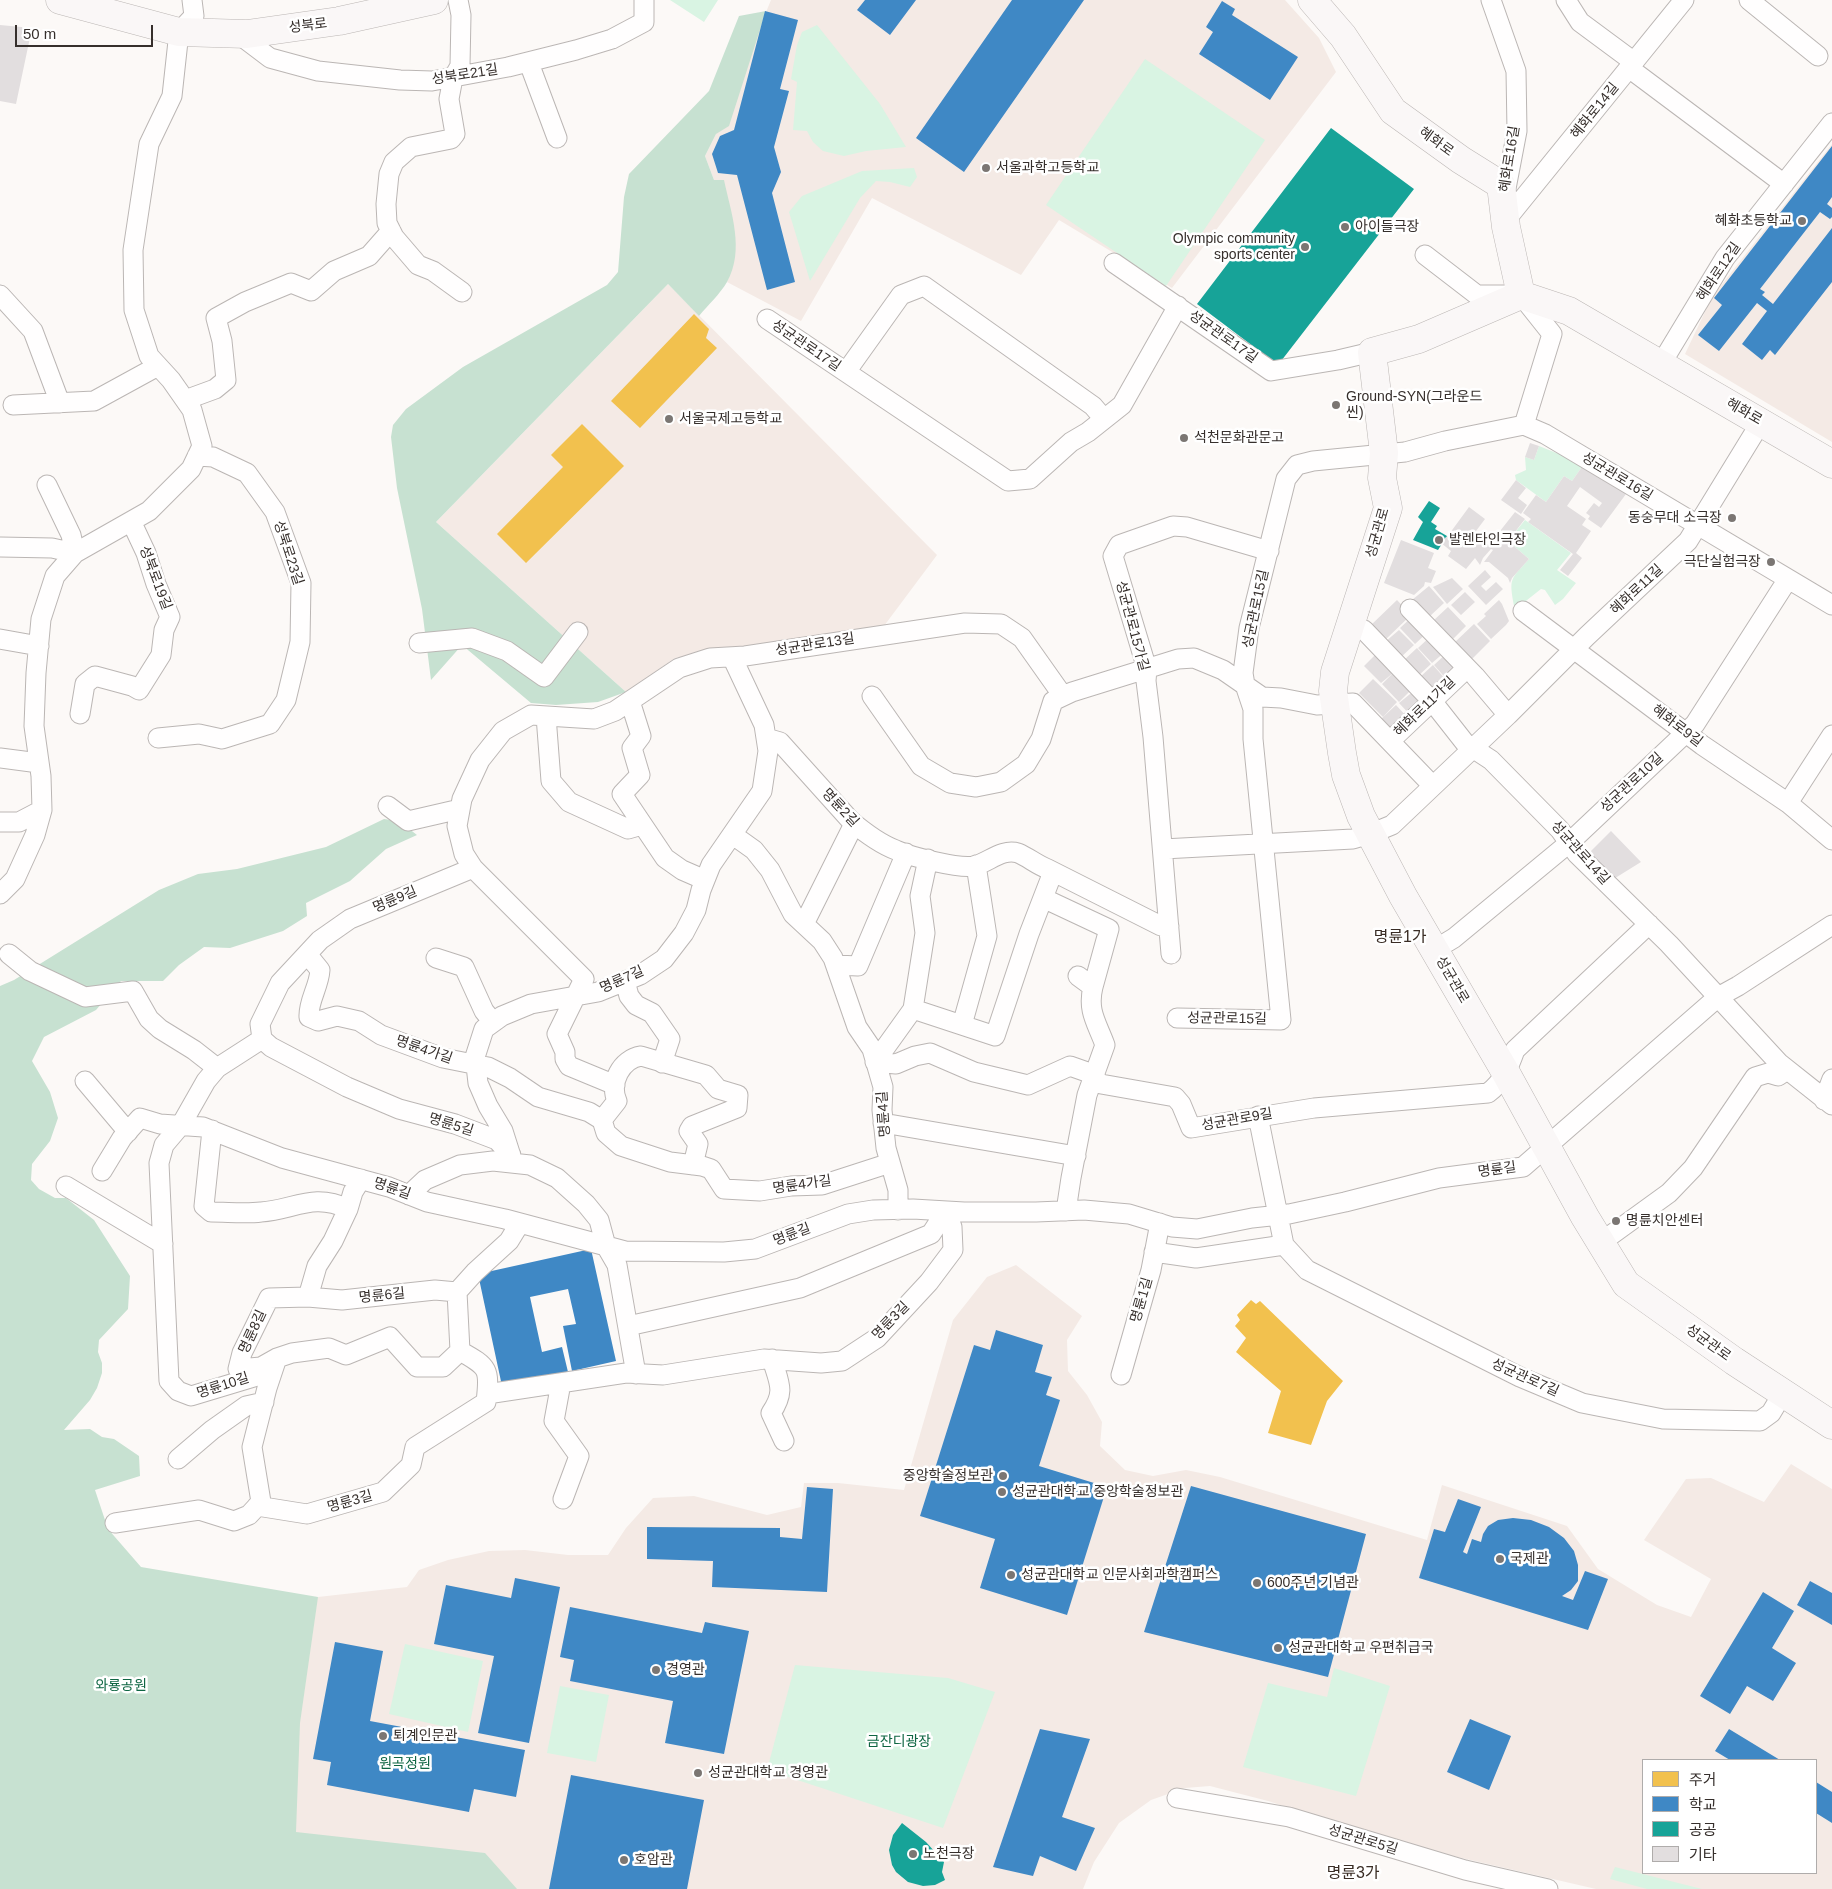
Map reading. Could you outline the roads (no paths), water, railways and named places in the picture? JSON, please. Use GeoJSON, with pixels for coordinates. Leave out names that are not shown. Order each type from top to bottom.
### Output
{"type":"FeatureCollection","features":[{"type":"Feature","properties":{"kind":"street","name":"성북로"},"geometry":{"type":"LineString","coordinates":[[63,0],[180,32],[238,34],[339,22],[434,0]]}},
{"type":"Feature","properties":{"kind":"street"},"geometry":{"type":"LineString","coordinates":[[0,894],[14,879],[35,835],[42,810],[34,726],[41,619],[55,576],[75,553],[149,511],[190,469],[202,446],[192,410],[171,380],[149,356],[134,310],[133,250],[149,144],[172,96],[180,32],[194,16],[192,0]]}},
{"type":"Feature","properties":{"kind":"street"},"geometry":{"type":"LineString","coordinates":[[458,0],[462,36],[460,66],[453,78],[449,99],[455,134],[451,140],[411,147],[394,162],[389,174],[386,204],[387,223],[394,237],[418,265],[433,271],[462,292]]}},
{"type":"Feature","properties":{"kind":"street","name":"성북로21길"},"geometry":{"type":"LineString","coordinates":[[238,34],[270,58],[318,71],[400,80],[432,81],[529,63],[612,39],[644,22],[644,0]]}},
{"type":"Feature","properties":{"kind":"street","name":"혜화로"},"geometry":{"type":"LineString","coordinates":[[1312,0],[1343,36],[1393,111],[1461,160],[1500,185],[1521,296],[1552,334],[1524,425]]}},
{"type":"Feature","properties":{"kind":"street","name":"혜화로16길"},"geometry":{"type":"LineString","coordinates":[[1491,0],[1516,71],[1517,131],[1504,212]]}},
{"type":"Feature","properties":{"kind":"street"},"geometry":{"type":"LineString","coordinates":[[1566,0],[1580,22],[1784,184]]}},
{"type":"Feature","properties":{"kind":"street","name":"혜화로14길"},"geometry":{"type":"LineString","coordinates":[[1504,212],[1632,65],[1684,0]]}},
{"type":"Feature","properties":{"kind":"street"},"geometry":{"type":"LineString","coordinates":[[1755,2],[1818,56]]}},
{"type":"Feature","properties":{"kind":"street"},"geometry":{"type":"LineString","coordinates":[[529,63],[557,138]]}},
{"type":"Feature","properties":{"kind":"street","name":"혜화로12길"},"geometry":{"type":"LineString","coordinates":[[1661,364],[1725,258],[1832,123]]}},
{"type":"Feature","properties":{"kind":"street"},"geometry":{"type":"LineString","coordinates":[[185,400],[215,389],[226,380],[222,341],[216,318],[245,302],[291,283],[311,291],[334,271],[369,256],[391,231]]}},
{"type":"Feature","properties":{"kind":"street"},"geometry":{"type":"LineString","coordinates":[[1425,255],[1477,295],[1521,296]]}},
{"type":"Feature","properties":{"kind":"street"},"geometry":{"type":"LineString","coordinates":[[1114,264],[1178,306]]}},
{"type":"Feature","properties":{"kind":"street","name":"성균관로17길"},"geometry":{"type":"LineString","coordinates":[[846,372],[901,295],[924,286],[1093,406],[1104,420]]}},
{"type":"Feature","properties":{"kind":"street"},"geometry":{"type":"LineString","coordinates":[[1372,352],[1419,339],[1521,296]]}},
{"type":"Feature","properties":{"kind":"street","name":"혜화로"},"geometry":{"type":"LineString","coordinates":[[1521,296],[1569,311],[1832,464]]}},
{"type":"Feature","properties":{"kind":"street"},"geometry":{"type":"LineString","coordinates":[[1,297],[34,331],[60,403]]}},
{"type":"Feature","properties":{"kind":"street","name":"성균관로17길"},"geometry":{"type":"LineString","coordinates":[[767,319],[1008,481],[1030,479],[1071,442],[1104,420],[1122,405],[1178,306],[1271,371],[1338,360],[1372,352]]}},
{"type":"Feature","properties":{"kind":"street","name":"성균관로"},"geometry":{"type":"LineString","coordinates":[[1372,352],[1384,453],[1382,478],[1388,508],[1335,672],[1334,691],[1346,775],[1361,816],[1403,896],[1506,1073],[1600,1243],[1626,1284],[1734,1361],[1831,1422]]}},
{"type":"Feature","properties":{"kind":"street"},"geometry":{"type":"LineString","coordinates":[[13,406],[94,401],[158,366]]}},
{"type":"Feature","properties":{"kind":"street","name":"혜화로11길"},"geometry":{"type":"LineString","coordinates":[[1370,834],[1392,825],[1688,541],[1761,422]]}},
{"type":"Feature","properties":{"kind":"street"},"geometry":{"type":"LineString","coordinates":[[1384,453],[1405,452],[1445,441],[1524,425]]}},
{"type":"Feature","properties":{"kind":"street","name":"성균관로16길"},"geometry":{"type":"LineString","coordinates":[[1524,425],[1545,434],[1788,579],[1831,601]]}},
{"type":"Feature","properties":{"kind":"street","name":"성균관로15길"},"geometry":{"type":"LineString","coordinates":[[1177,1018],[1281,1020],[1253,739],[1253,709],[1243,673],[1249,628],[1286,479],[1297,465],[1313,461],[1384,453]]}},
{"type":"Feature","properties":{"kind":"street","name":"성북로23길"},"geometry":{"type":"LineString","coordinates":[[158,738],[199,734],[222,739],[270,724],[286,700],[300,642],[301,583],[275,512],[247,473],[213,457],[197,456]]}},
{"type":"Feature","properties":{"kind":"street"},"geometry":{"type":"LineString","coordinates":[[47,485],[71,535],[75,553]]}},
{"type":"Feature","properties":{"kind":"street","name":"성북로19길"},"geometry":{"type":"LineString","coordinates":[[80,714],[85,684],[95,676],[132,686],[139,690],[161,655],[164,630],[170,617],[156,584],[146,553],[131,521]]}},
{"type":"Feature","properties":{"kind":"street","name":"성균관로15가길"},"geometry":{"type":"LineString","coordinates":[[1170,954],[1163,849],[1146,681],[1147,669],[1113,556],[1119,545],[1173,526],[1187,528],[1269,551]]}},
{"type":"Feature","properties":{"kind":"street"},"geometry":{"type":"LineString","coordinates":[[0,547],[52,548],[75,553]]}},
{"type":"Feature","properties":{"kind":"street","name":"성균관로10길"},"geometry":{"type":"LineString","coordinates":[[1434,950],[1454,938],[1568,843],[1695,724],[1788,579]]}},
{"type":"Feature","properties":{"kind":"street","name":"혜화로11가길"},"geometry":{"type":"LineString","coordinates":[[1390,741],[1467,668],[1410,609]]}},
{"type":"Feature","properties":{"kind":"street","name":"혜화로9길"},"geometry":{"type":"LineString","coordinates":[[1522,611],[1603,673],[1788,804],[1832,840]]}},
{"type":"Feature","properties":{"kind":"street","name":"성균관로13길"},"geometry":{"type":"LineString","coordinates":[[473,868],[464,854],[457,826],[460,808],[462,799],[480,760],[503,731],[531,715],[594,719],[615,711],[679,668],[710,658],[732,657],[965,623],[1002,624],[1022,638],[1064,696]]}},
{"type":"Feature","properties":{"kind":"street","name":"성균관로14길"},"geometry":{"type":"LineString","coordinates":[[1348,628],[1364,630],[1432,701],[1465,742],[1491,760],[1560,830],[1577,854],[1649,924],[1788,1070],[1828,1102]]}},
{"type":"Feature","properties":{"kind":"street"},"geometry":{"type":"LineString","coordinates":[[419,642],[472,638],[507,651],[544,677],[578,632]]}},
{"type":"Feature","properties":{"kind":"street"},"geometry":{"type":"LineString","coordinates":[[0,639],[39,646]]}},
{"type":"Feature","properties":{"kind":"street","name":"명륜7길"},"geometry":{"type":"LineString","coordinates":[[512,1158],[503,1131],[488,1106],[478,1083],[475,1057],[484,1029],[502,1016],[531,1004],[598,992],[640,975],[664,959],[684,933],[696,910],[711,865],[762,791],[768,751],[764,725],[732,657]]}},
{"type":"Feature","properties":{"kind":"street"},"geometry":{"type":"LineString","coordinates":[[872,696],[921,766],[950,783],[976,787],[1001,782],[1026,764],[1041,739],[1053,701],[1072,692],[1178,659],[1194,658],[1224,670],[1262,697],[1281,698],[1317,705],[1335,703]]}},
{"type":"Feature","properties":{"kind":"street"},"geometry":{"type":"LineString","coordinates":[[1467,668],[1508,715]]}},
{"type":"Feature","properties":{"kind":"street"},"geometry":{"type":"LineString","coordinates":[[630,701],[641,736],[632,748],[640,775],[622,794],[665,858],[682,870],[705,880]]}},
{"type":"Feature","properties":{"kind":"street","name":"혜화로11가길"},"geometry":{"type":"LineString","coordinates":[[1335,703],[1353,703],[1433,786]]}},
{"type":"Feature","properties":{"kind":"street"},"geometry":{"type":"LineString","coordinates":[[546,716],[552,781],[569,802],[628,829],[642,825]]}},
{"type":"Feature","properties":{"kind":"street"},"geometry":{"type":"LineString","coordinates":[[1788,804],[1832,735]]}},
{"type":"Feature","properties":{"kind":"street","name":"명륜2길"},"geometry":{"type":"LineString","coordinates":[[766,738],[780,742],[854,824],[896,851],[961,867],[976,865],[996,855],[1016,853],[1038,866],[1161,926],[1169,926]]}},
{"type":"Feature","properties":{"kind":"street"},"geometry":{"type":"LineString","coordinates":[[0,758],[39,763]]}},
{"type":"Feature","properties":{"kind":"street"},"geometry":{"type":"LineString","coordinates":[[388,806],[408,821],[460,808]]}},
{"type":"Feature","properties":{"kind":"street"},"geometry":{"type":"LineString","coordinates":[[0,822],[19,822],[42,810]]}},
{"type":"Feature","properties":{"kind":"street"},"geometry":{"type":"LineString","coordinates":[[804,924],[854,824]]}},
{"type":"Feature","properties":{"kind":"street"},"geometry":{"type":"LineString","coordinates":[[1163,849],[1352,839],[1370,834]]}},
{"type":"Feature","properties":{"kind":"street","name":"명륜4길"},"geometry":{"type":"LineString","coordinates":[[733,835],[754,850],[770,870],[793,914],[822,941],[834,958],[857,1027],[872,1049],[883,1087],[883,1123],[886,1148],[898,1190],[898,1210]]}},
{"type":"Feature","properties":{"kind":"street"},"geometry":{"type":"LineString","coordinates":[[836,965],[858,966],[906,853]]}},
{"type":"Feature","properties":{"kind":"street"},"geometry":{"type":"LineString","coordinates":[[875,1062],[913,1009],[925,933],[920,896],[928,859]]}},
{"type":"Feature","properties":{"kind":"street"},"geometry":{"type":"LineString","coordinates":[[962,1025],[987,936],[976,865]]}},
{"type":"Feature","properties":{"kind":"street"},"geometry":{"type":"LineString","coordinates":[[473,868],[584,979],[557,1034],[569,1066],[615,1085]]}},
{"type":"Feature","properties":{"kind":"street","name":"명륜9길"},"geometry":{"type":"LineString","coordinates":[[262,1039],[260,1024],[280,983],[320,940],[350,919],[473,868]]}},
{"type":"Feature","properties":{"kind":"street"},"geometry":{"type":"LineString","coordinates":[[913,1009],[995,1036],[1029,934],[1053,872]]}},
{"type":"Feature","properties":{"kind":"street"},"geometry":{"type":"LineString","coordinates":[[1043,898],[1108,929],[1086,982],[1091,995],[1091,1012],[1105,1045],[1087,1096],[1066,1211]]}},
{"type":"Feature","properties":{"kind":"street"},"geometry":{"type":"LineString","coordinates":[[1506,1073],[1515,1050],[1649,924]]}},
{"type":"Feature","properties":{"kind":"street","name":"명륜길"},"geometry":{"type":"LineString","coordinates":[[181,1125],[203,1126],[282,1158],[389,1187],[427,1202],[520,1223],[625,1251],[724,1252],[756,1249],[848,1214],[873,1210],[1084,1210],[1129,1214],[1172,1227],[1197,1229],[1346,1202],[1439,1178],[1523,1167],[1718,996],[1738,986],[1832,925]]}},
{"type":"Feature","properties":{"kind":"street"},"geometry":{"type":"LineString","coordinates":[[9,954],[30,971],[85,997],[133,991],[149,1019],[160,1029],[217,1068]]}},
{"type":"Feature","properties":{"kind":"street","name":"명륜4가길"},"geometry":{"type":"LineString","coordinates":[[307,954],[320,970],[319,980],[308,1009],[309,1017],[318,1021],[337,1016],[359,1021],[381,1035],[443,1058],[488,1067],[510,1078],[538,1097],[589,1112],[602,1120],[606,1133],[620,1146],[670,1162],[711,1169],[724,1190],[760,1191],[791,1186],[822,1185],[890,1162]]}},
{"type":"Feature","properties":{"kind":"street"},"geometry":{"type":"LineString","coordinates":[[436,958],[464,968],[484,1012],[493,1022]]}},
{"type":"Feature","properties":{"kind":"street"},"geometry":{"type":"LineString","coordinates":[[625,981],[629,996],[636,1005],[652,1013],[670,1038],[662,1063]]}},
{"type":"Feature","properties":{"kind":"street"},"geometry":{"type":"LineString","coordinates":[[102,1171],[128,1132],[140,1118],[160,1124],[181,1125],[206,1081],[217,1068],[262,1039]]}},
{"type":"Feature","properties":{"kind":"street","name":"명륜5길"},"geometry":{"type":"LineString","coordinates":[[262,1039],[270,1047],[347,1087],[399,1109],[455,1124],[497,1140],[512,1158],[557,1178],[586,1204],[599,1220],[606,1246]]}},
{"type":"Feature","properties":{"kind":"street","name":"성균관로9길"},"geometry":{"type":"LineString","coordinates":[[875,1062],[896,1064],[930,1053],[974,1072],[1028,1085],[1070,1066],[1087,1072],[1101,1084],[1175,1097],[1182,1104],[1190,1128],[1314,1108],[1488,1093],[1496,1087],[1506,1073]]}},
{"type":"Feature","properties":{"kind":"street"},"geometry":{"type":"LineString","coordinates":[[602,1120],[617,1101],[613,1093],[616,1078],[624,1066],[633,1058],[641,1056],[706,1075],[718,1089],[738,1095],[736,1108],[692,1126],[689,1131],[698,1144],[693,1165]]}},
{"type":"Feature","properties":{"kind":"street"},"geometry":{"type":"LineString","coordinates":[[1600,1243],[1669,1193],[1694,1168],[1755,1077],[1768,1073],[1778,1076],[1788,1070]]}},
{"type":"Feature","properties":{"kind":"street"},"geometry":{"type":"LineString","coordinates":[[1828,1102],[1832,1080]]}},
{"type":"Feature","properties":{"kind":"street"},"geometry":{"type":"LineString","coordinates":[[85,1081],[128,1132]]}},
{"type":"Feature","properties":{"kind":"street"},"geometry":{"type":"LineString","coordinates":[[1154,1252],[1196,1258],[1284,1245],[1258,1116]]}},
{"type":"Feature","properties":{"kind":"street"},"geometry":{"type":"LineString","coordinates":[[883,1123],[1076,1156]]}},
{"type":"Feature","properties":{"kind":"street","name":"명륜10길"},"geometry":{"type":"LineString","coordinates":[[181,1125],[164,1145],[159,1163],[169,1381],[178,1391],[191,1396],[254,1376],[277,1358]]}},
{"type":"Feature","properties":{"kind":"street"},"geometry":{"type":"LineString","coordinates":[[212,1130],[204,1206],[211,1212],[263,1212],[302,1202],[334,1203],[348,1209]]}},
{"type":"Feature","properties":{"kind":"street"},"geometry":{"type":"LineString","coordinates":[[409,1195],[425,1180],[460,1165],[512,1158]]}},
{"type":"Feature","properties":{"kind":"street"},"geometry":{"type":"LineString","coordinates":[[308,1297],[317,1266],[333,1241],[348,1209],[353,1192],[361,1179]]}},
{"type":"Feature","properties":{"kind":"street"},"geometry":{"type":"LineString","coordinates":[[66,1186],[163,1244]]}},
{"type":"Feature","properties":{"kind":"street"},"geometry":{"type":"LineString","coordinates":[[628,1326],[800,1288],[931,1234],[946,1211]]}},
{"type":"Feature","properties":{"kind":"street","name":"명륜3길"},"geometry":{"type":"LineString","coordinates":[[258,1506],[307,1514],[383,1492],[411,1465],[415,1447],[486,1402],[487,1394],[626,1373],[663,1375],[764,1359],[821,1363],[842,1361],[877,1338],[929,1282],[953,1250],[952,1227],[946,1211]]}},
{"type":"Feature","properties":{"kind":"street"},"geometry":{"type":"LineString","coordinates":[[277,1358],[292,1353],[329,1348],[346,1355],[390,1337],[417,1367],[443,1367],[460,1351],[457,1292],[475,1272],[509,1241],[520,1223]]}},
{"type":"Feature","properties":{"kind":"street","name":"명륜1길"},"geometry":{"type":"LineString","coordinates":[[1120,1376],[1151,1270],[1160,1223]]}},
{"type":"Feature","properties":{"kind":"street","name":"성균관로7길"},"geometry":{"type":"LineString","coordinates":[[1284,1245],[1307,1270],[1511,1373],[1582,1403],[1663,1419],[1760,1420],[1771,1413],[1783,1393]]}},
{"type":"Feature","properties":{"kind":"street"},"geometry":{"type":"LineString","coordinates":[[606,1246],[617,1264],[636,1374]]}},
{"type":"Feature","properties":{"kind":"street","name":"명륜6길"},"geometry":{"type":"LineString","coordinates":[[308,1297],[342,1300],[436,1290],[457,1292]]}},
{"type":"Feature","properties":{"kind":"street","name":"명륜8길"},"geometry":{"type":"LineString","coordinates":[[277,1358],[261,1368],[238,1369],[242,1353],[269,1298],[308,1297]]}},
{"type":"Feature","properties":{"kind":"street"},"geometry":{"type":"LineString","coordinates":[[460,1351],[481,1363],[488,1377],[487,1394]]}},
{"type":"Feature","properties":{"kind":"street","name":"명륜10길"},"geometry":{"type":"LineString","coordinates":[[258,1506],[261,1502],[252,1447],[277,1358]]}},
{"type":"Feature","properties":{"kind":"street"},"geometry":{"type":"LineString","coordinates":[[772,1359],[782,1390],[777,1404],[771,1413],[784,1441]]}},
{"type":"Feature","properties":{"kind":"street"},"geometry":{"type":"LineString","coordinates":[[561,1383],[554,1421],[579,1456],[563,1499]]}},
{"type":"Feature","properties":{"kind":"street","name":"명륜10길"},"geometry":{"type":"LineString","coordinates":[[178,1459],[212,1430],[246,1406],[264,1402]]}},
{"type":"Feature","properties":{"kind":"street"},"geometry":{"type":"LineString","coordinates":[[115,1523],[199,1510],[234,1521],[249,1515],[258,1506]]}},
{"type":"Feature","properties":{"kind":"street","name":"성균관로5길"},"geometry":{"type":"LineString","coordinates":[[1177,1798],[1289,1817],[1465,1870],[1548,1889]]}},
{"type":"Feature","properties":{"kind":"place","name":"서울과학고등학교"},"geometry":{"type":"Point","coordinates":[986,168]}},
{"type":"Feature","properties":{"kind":"place","name":"혜화초등학교"},"geometry":{"type":"Point","coordinates":[1802,221]}},
{"type":"Feature","properties":{"kind":"place","name":"아이들극장"},"geometry":{"type":"Point","coordinates":[1345,227]}},
{"type":"Feature","properties":{"kind":"place","name":"Olympic community sports center"},"geometry":{"type":"Point","coordinates":[1305,247]}},
{"type":"Feature","properties":{"kind":"place","name":"Ground-SYN(그라운드 씬)"},"geometry":{"type":"Point","coordinates":[1336,405]}},
{"type":"Feature","properties":{"kind":"place","name":"서울국제고등학교"},"geometry":{"type":"Point","coordinates":[669,419]}},
{"type":"Feature","properties":{"kind":"place","name":"석천문화관문고"},"geometry":{"type":"Point","coordinates":[1184,438]}},
{"type":"Feature","properties":{"kind":"place","name":"동숭무대 소극장"},"geometry":{"type":"Point","coordinates":[1732,518]}},
{"type":"Feature","properties":{"kind":"place","name":"발렌타인극장"},"geometry":{"type":"Point","coordinates":[1439,540]}},
{"type":"Feature","properties":{"kind":"place","name":"극단실험극장"},"geometry":{"type":"Point","coordinates":[1771,562]}},
{"type":"Feature","properties":{"kind":"place","name":"명륜치안센터"},"geometry":{"type":"Point","coordinates":[1616,1221]}},
{"type":"Feature","properties":{"kind":"place","name":"중앙학술정보관"},"geometry":{"type":"Point","coordinates":[1003,1476]}},
{"type":"Feature","properties":{"kind":"place","name":"성균관대학교 중앙학술정보관"},"geometry":{"type":"Point","coordinates":[1002,1492]}},
{"type":"Feature","properties":{"kind":"place","name":"국제관"},"geometry":{"type":"Point","coordinates":[1500,1559]}},
{"type":"Feature","properties":{"kind":"place","name":"성균관대학교 인문사회과학캠퍼스"},"geometry":{"type":"Point","coordinates":[1011,1575]}},
{"type":"Feature","properties":{"kind":"place","name":"600주년 기념관"},"geometry":{"type":"Point","coordinates":[1257,1583]}},
{"type":"Feature","properties":{"kind":"place","name":"성균관대학교 우편취급국"},"geometry":{"type":"Point","coordinates":[1278,1648]}},
{"type":"Feature","properties":{"kind":"place","name":"경영관"},"geometry":{"type":"Point","coordinates":[656,1670]}},
{"type":"Feature","properties":{"kind":"place","name":"퇴계인문관"},"geometry":{"type":"Point","coordinates":[383,1736]}},
{"type":"Feature","properties":{"kind":"place","name":"성균관대학교 경영관"},"geometry":{"type":"Point","coordinates":[698,1773]}},
{"type":"Feature","properties":{"kind":"place","name":"노천극장"},"geometry":{"type":"Point","coordinates":[913,1854]}},
{"type":"Feature","properties":{"kind":"place","name":"호암관"},"geometry":{"type":"Point","coordinates":[624,1860]}},
{"type":"Feature","properties":{"kind":"district","name":"명륜1가"},"geometry":{"type":"Point","coordinates":[1400,938]}},
{"type":"Feature","properties":{"kind":"district","name":"명륜3가"},"geometry":{"type":"Point","coordinates":[1353,1874]}},
{"type":"Feature","properties":{"kind":"park label","name":"와룡공원"},"geometry":{"type":"Point","coordinates":[121,1686]}},
{"type":"Feature","properties":{"kind":"park label","name":"금잔디광장"},"geometry":{"type":"Point","coordinates":[899,1742]}},
{"type":"Feature","properties":{"kind":"park label","name":"원곡정원"},"geometry":{"type":"Point","coordinates":[405,1764]}}]}
